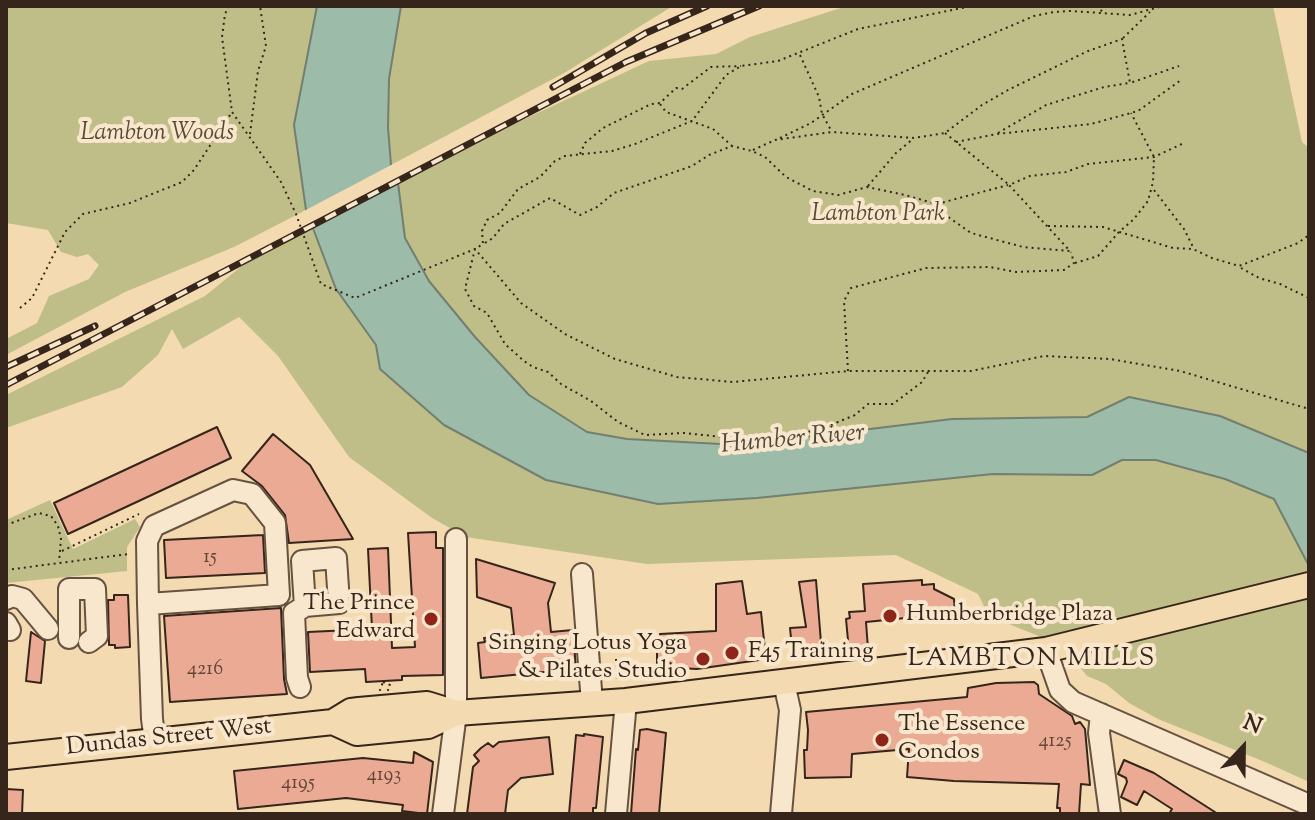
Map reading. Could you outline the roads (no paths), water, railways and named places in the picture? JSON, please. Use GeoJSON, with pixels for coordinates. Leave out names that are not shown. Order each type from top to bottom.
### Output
{"type":"FeatureCollection","features":[{"type":"Feature","properties":{"kind":"main road","name":"Dundas Street West"},"geometry":{"type":"LineString","coordinates":[[6,757],[333,722],[357,733],[428,726],[456,713],[623,701],[1046,650],[1309,585]]}},
{"type":"Feature","properties":{"kind":"street"},"geometry":{"type":"LineString","coordinates":[[148,604],[279,595],[275,523],[252,494],[233,490],[154,526],[147,541],[148,604],[152,719],[155,741]]}},
{"type":"Feature","properties":{"kind":"street"},"geometry":{"type":"LineString","coordinates":[[443,814],[456,713],[456,539]]}},
{"type":"Feature","properties":{"kind":"street"},"geometry":{"type":"LineString","coordinates":[[582,574],[592,703]]}},
{"type":"Feature","properties":{"kind":"street"},"geometry":{"type":"LineString","coordinates":[[6,599],[12,596],[23,599],[48,629]]}},
{"type":"Feature","properties":{"kind":"street"},"geometry":{"type":"LineString","coordinates":[[300,687],[294,613],[305,606]]}},
{"type":"Feature","properties":{"kind":"street"},"geometry":{"type":"LineString","coordinates":[[1046,650],[1060,690],[1067,698],[1309,805]]}},
{"type":"Feature","properties":{"kind":"street"},"geometry":{"type":"LineString","coordinates":[[781,814],[790,710],[784,683]]}},
{"type":"Feature","properties":{"kind":"street"},"geometry":{"type":"LineString","coordinates":[[616,814],[623,701]]}},
{"type":"Feature","properties":{"kind":"street"},"geometry":{"type":"LineString","coordinates":[[1101,714],[1099,733],[1110,814]]}},
{"type":"Feature","properties":{"kind":"water","name":"Humber River"},"geometry":{"type":"Polygon","coordinates":[[[317,6],[401,6],[389,79],[388,128],[391,165],[398,183],[405,238],[429,281],[529,395],[587,432],[627,439],[739,445],[952,419],[1087,417],[1129,397],[1220,416],[1309,453],[1309,566],[1274,499],[1225,479],[1156,460],[1122,460],[1092,475],[993,474],[757,498],[658,504],[546,480],[444,425],[380,369],[376,345],[336,289],[306,210],[294,125],[317,6]]]}},
{"type":"Feature","properties":{"kind":"railway"},"geometry":{"type":"LineString","coordinates":[[553,87],[646,33],[707,6]]}},
{"type":"Feature","properties":{"kind":"railway"},"geometry":{"type":"LineString","coordinates":[[6,385],[626,62],[759,6]]}},
{"type":"Feature","properties":{"kind":"railway"},"geometry":{"type":"LineString","coordinates":[[6,367],[95,326]]}},
{"type":"Feature","properties":{"kind":"place","name":"Humberbridge Plaza"},"geometry":{"type":"Point","coordinates":[890,616]}},
{"type":"Feature","properties":{"kind":"place","name":"The Prince Edward"},"geometry":{"type":"Point","coordinates":[431,619]}},
{"type":"Feature","properties":{"kind":"place","name":"F45 Training"},"geometry":{"type":"Point","coordinates":[732,653]}},
{"type":"Feature","properties":{"kind":"place","name":"Singing Lotus Yoga & Pilates Studio"},"geometry":{"type":"Point","coordinates":[703,659]}},
{"type":"Feature","properties":{"kind":"place","name":"The Essence Condos"},"geometry":{"type":"Point","coordinates":[882,740]}},
{"type":"Feature","properties":{"kind":"district","name":"LAMBTON MILLS"},"geometry":{"type":"Point","coordinates":[1032,661]}},
{"type":"Feature","properties":{"kind":"park label","name":"Lambton Woods"},"geometry":{"type":"Point","coordinates":[157,135]}},
{"type":"Feature","properties":{"kind":"park label","name":"Lambton Park"},"geometry":{"type":"Point","coordinates":[878,216]}}]}
